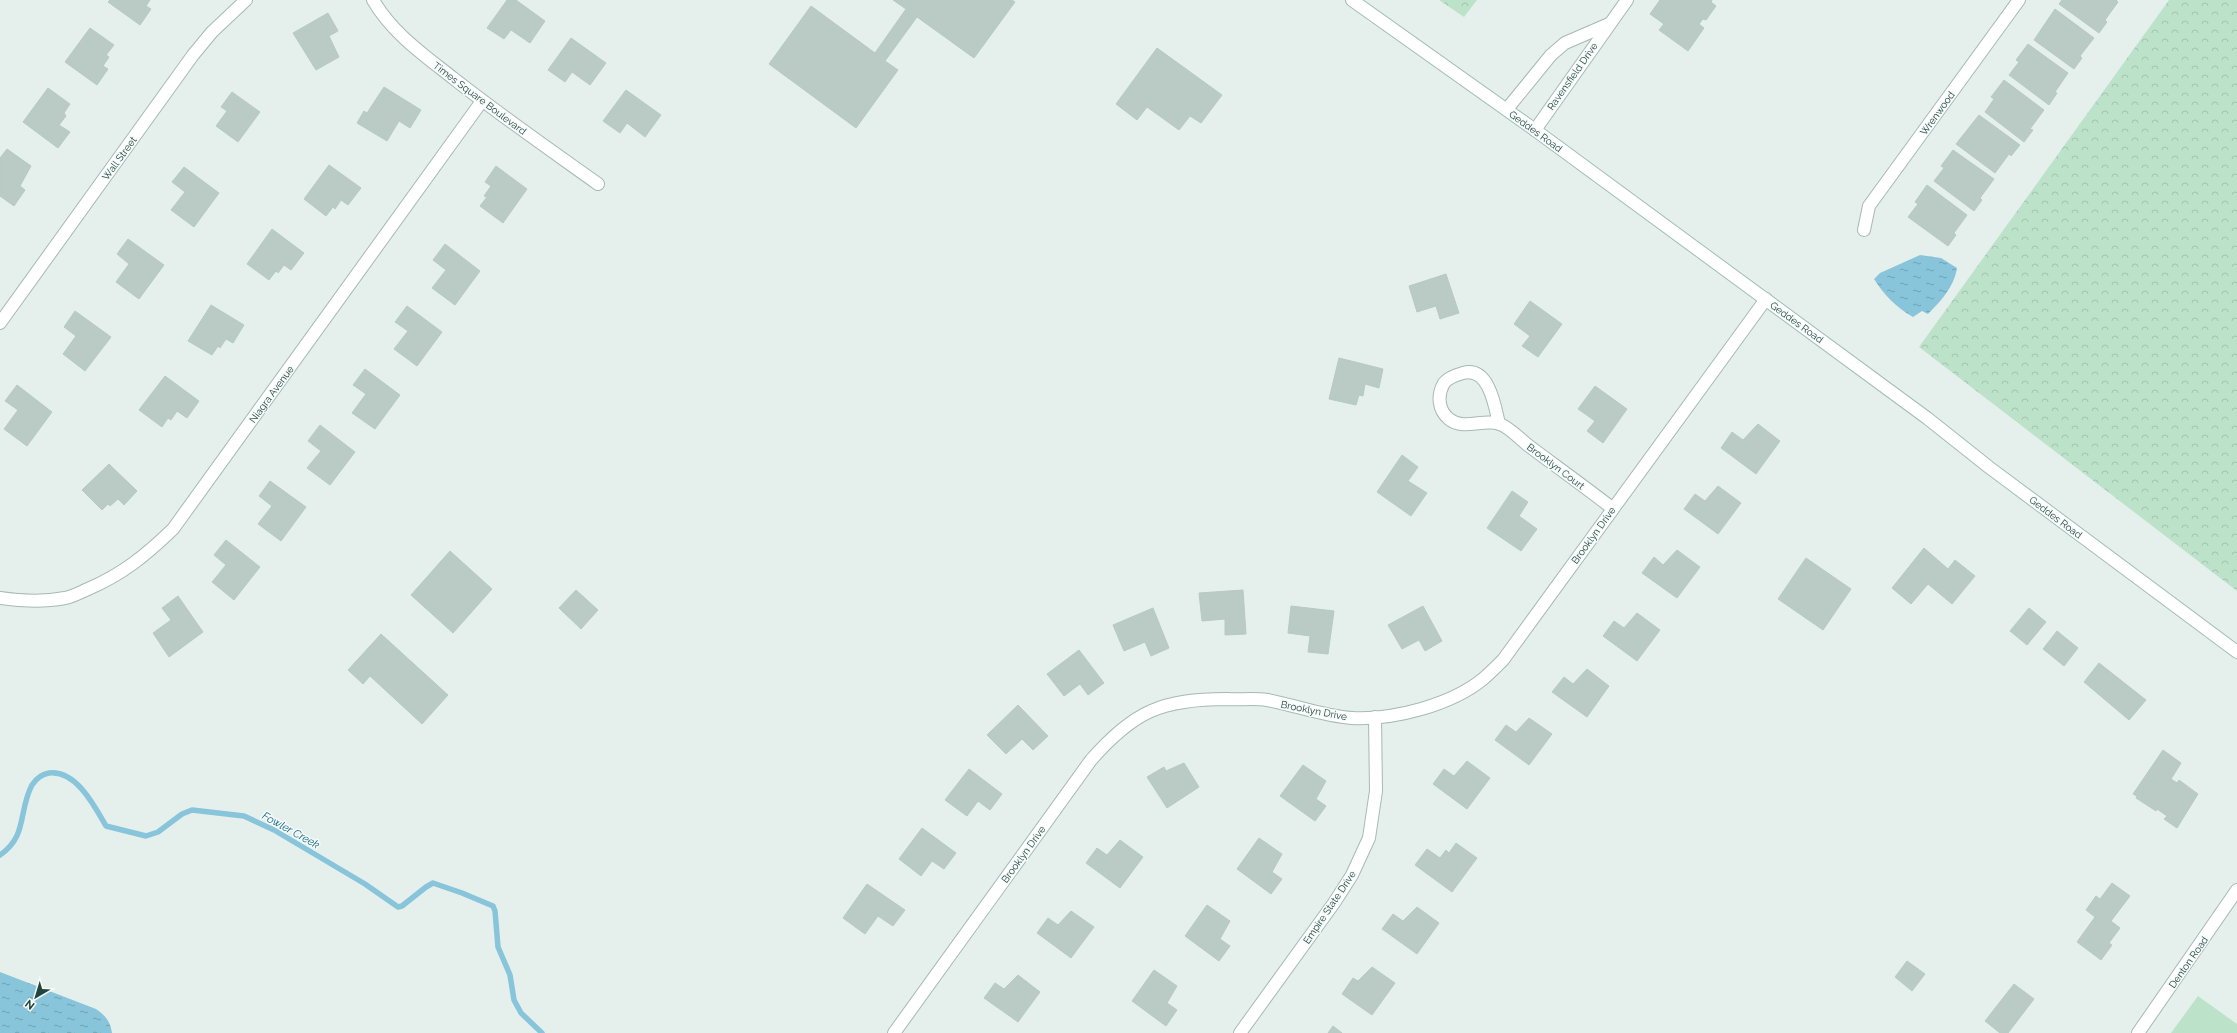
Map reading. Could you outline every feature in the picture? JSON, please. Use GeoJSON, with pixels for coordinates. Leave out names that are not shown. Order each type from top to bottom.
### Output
{"type":"FeatureCollection","features":[{"type":"Feature","properties":{"kind":"street","name":"Wall Street"},"geometry":{"type":"LineString","coordinates":[[0,323],[193,55],[212,32],[246,0]]}},
{"type":"Feature","properties":{"kind":"street","name":"Times Square Boulevard"},"geometry":{"type":"LineString","coordinates":[[373,0],[394,29],[482,101],[598,184]]}},
{"type":"Feature","properties":{"kind":"street","name":"Geddes Road"},"geometry":{"type":"LineString","coordinates":[[1352,0],[1535,130],[1766,299],[1927,418],[1990,468],[2237,652]]}},
{"type":"Feature","properties":{"kind":"street","name":"Ravensfield Drive"},"geometry":{"type":"LineString","coordinates":[[1535,130],[1627,0]]}},
{"type":"Feature","properties":{"kind":"street","name":"Wrenwood"},"geometry":{"type":"LineString","coordinates":[[1864,230],[1869,206],[2018,0]]}},
{"type":"Feature","properties":{"kind":"street","name":"Ravensfield Drive"},"geometry":{"type":"LineString","coordinates":[[1507,110],[1551,55],[1565,43],[1610,23]]}},
{"type":"Feature","properties":{"kind":"street","name":"Niagra Avenue"},"geometry":{"type":"LineString","coordinates":[[0,598],[20,601],[65,598],[80,593],[136,564],[173,530],[482,101]]}},
{"type":"Feature","properties":{"kind":"street","name":"Brooklyn Drive"},"geometry":{"type":"LineString","coordinates":[[894,1033],[1091,760],[1126,724],[1154,709],[1178,702],[1204,699],[1266,700],[1315,712],[1352,718],[1375,717],[1417,710],[1440,703],[1461,693],[1483,679],[1503,660],[1612,508],[1766,299]]}},
{"type":"Feature","properties":{"kind":"street"},"geometry":{"type":"LineString","coordinates":[[1466,372],[1479,377],[1487,383],[1492,392],[1499,424],[1470,425],[1458,423],[1449,419],[1443,412],[1439,399],[1445,382],[1455,375],[1466,372]]}},
{"type":"Feature","properties":{"kind":"street","name":"Brooklyn Court"},"geometry":{"type":"LineString","coordinates":[[1499,424],[1612,508]]}},
{"type":"Feature","properties":{"kind":"street","name":"Empire State Drive"},"geometry":{"type":"LineString","coordinates":[[1240,1033],[1337,898],[1352,875],[1369,838],[1376,791],[1375,717]]}},
{"type":"Feature","properties":{"kind":"street","name":"Denton Road"},"geometry":{"type":"LineString","coordinates":[[2138,1033],[2237,890]]}},
{"type":"Feature","properties":{"kind":"green space"},"geometry":{"type":"Polygon","coordinates":[[[1439,0],[1477,0],[1464,17],[1439,0]]]}},
{"type":"Feature","properties":{"kind":"green space"},"geometry":{"type":"Polygon","coordinates":[[[2169,0],[2237,0],[2237,591],[1919,347],[2169,0]]]}},
{"type":"Feature","properties":{"kind":"green space"},"geometry":{"type":"Polygon","coordinates":[[[2198,996],[2237,1024],[2237,1033],[2171,1033],[2198,996]]]}},
{"type":"Feature","properties":{"kind":"water"},"geometry":{"type":"Polygon","coordinates":[[[1920,255],[1941,258],[1957,268],[1950,287],[1938,304],[1928,314],[1922,311],[1913,317],[1891,301],[1874,279],[1880,273],[1920,255]]]}},
{"type":"Feature","properties":{"kind":"water"},"geometry":{"type":"Polygon","coordinates":[[[0,972],[96,1009],[107,1019],[112,1033],[0,1033],[0,972]]]}},
{"type":"Feature","properties":{"kind":"building"},"geometry":{"type":"Polygon","coordinates":[[[110,0],[150,0],[146,6],[151,9],[140,25],[108,2],[110,0]]]}},
{"type":"Feature","properties":{"kind":"building"},"geometry":{"type":"Polygon","coordinates":[[[507,0],[516,0],[545,21],[530,43],[511,30],[504,39],[487,28],[507,0]]]}},
{"type":"Feature","properties":{"kind":"building"},"geometry":{"type":"Polygon","coordinates":[[[893,0],[1012,0],[1015,2],[974,58],[917,17],[885,61],[898,70],[856,128],[769,64],[811,6],[875,53],[906,9],[893,0]]]}},
{"type":"Feature","properties":{"kind":"building"},"geometry":{"type":"Polygon","coordinates":[[[1660,0],[1712,0],[1711,2],[1716,6],[1706,20],[1703,19],[1699,24],[1704,28],[1688,51],[1659,30],[1664,24],[1650,14],[1660,0]]]}},
{"type":"Feature","properties":{"kind":"building"},"geometry":{"type":"Polygon","coordinates":[[[2062,0],[2116,0],[2118,2],[2105,20],[2107,22],[2099,33],[2059,4],[2062,0]]]}},
{"type":"Feature","properties":{"kind":"building"},"geometry":{"type":"Polygon","coordinates":[[[2055,9],[2094,38],[2080,56],[2082,58],[2074,69],[2034,40],[2055,9]]]}},
{"type":"Feature","properties":{"kind":"building"},"geometry":{"type":"Polygon","coordinates":[[[328,13],[338,31],[329,36],[339,57],[316,70],[293,33],[328,13]]]}},
{"type":"Feature","properties":{"kind":"building"},"geometry":{"type":"Polygon","coordinates":[[[90,28],[114,45],[106,55],[109,57],[103,66],[108,69],[97,85],[65,62],[90,28]]]}},
{"type":"Feature","properties":{"kind":"building"},"geometry":{"type":"Polygon","coordinates":[[[571,38],[606,63],[590,85],[572,72],[565,82],[548,70],[571,38]]]}},
{"type":"Feature","properties":{"kind":"building"},"geometry":{"type":"Polygon","coordinates":[[[2028,44],[2068,73],[2055,92],[2057,93],[2049,105],[2009,75],[2019,62],[2016,60],[2028,44]]]}},
{"type":"Feature","properties":{"kind":"building"},"geometry":{"type":"Polygon","coordinates":[[[1157,48],[1222,95],[1201,123],[1190,116],[1179,130],[1147,107],[1137,120],[1116,104],[1157,48]]]}},
{"type":"Feature","properties":{"kind":"building"},"geometry":{"type":"Polygon","coordinates":[[[2004,80],[2044,110],[2030,129],[2033,130],[2024,142],[1985,112],[1994,99],[1991,97],[2004,80]]]}},
{"type":"Feature","properties":{"kind":"building"},"geometry":{"type":"Polygon","coordinates":[[[384,87],[421,110],[410,128],[399,121],[387,141],[357,123],[364,111],[367,113],[384,87]]]}},
{"type":"Feature","properties":{"kind":"building"},"geometry":{"type":"Polygon","coordinates":[[[48,88],[70,104],[64,113],[66,116],[59,125],[70,132],[58,148],[23,122],[48,88]]]}},
{"type":"Feature","properties":{"kind":"building"},"geometry":{"type":"Polygon","coordinates":[[[626,90],[661,115],[645,137],[627,123],[620,133],[603,121],[626,90]]]}},
{"type":"Feature","properties":{"kind":"building"},"geometry":{"type":"Polygon","coordinates":[[[232,92],[260,112],[238,142],[216,126],[227,111],[221,107],[232,92]]]}},
{"type":"Feature","properties":{"kind":"building"},"geometry":{"type":"Polygon","coordinates":[[[1979,115],[2020,145],[2011,156],[2009,154],[1995,173],[1956,144],[1979,115]]]}},
{"type":"Feature","properties":{"kind":"building"},"geometry":{"type":"Polygon","coordinates":[[[7,149],[31,166],[20,186],[25,190],[14,206],[0,196],[0,158],[7,149]]]}},
{"type":"Feature","properties":{"kind":"building"},"geometry":{"type":"Polygon","coordinates":[[[1953,150],[1994,179],[1980,198],[1982,200],[1974,211],[1934,181],[1944,168],[1941,166],[1953,150]]]}},
{"type":"Feature","properties":{"kind":"building"},"geometry":{"type":"Polygon","coordinates":[[[329,165],[361,188],[348,205],[341,200],[335,209],[333,207],[326,216],[304,199],[329,165]]]}},
{"type":"Feature","properties":{"kind":"building"},"geometry":{"type":"Polygon","coordinates":[[[496,166],[527,189],[503,223],[480,206],[487,197],[484,196],[491,186],[485,182],[496,166]]]}},
{"type":"Feature","properties":{"kind":"building"},"geometry":{"type":"Polygon","coordinates":[[[184,167],[219,193],[194,227],[171,210],[185,192],[172,182],[184,167]]]}},
{"type":"Feature","properties":{"kind":"building"},"geometry":{"type":"Polygon","coordinates":[[[1927,185],[1967,215],[1954,233],[1956,235],[1948,246],[1908,217],[1918,204],[1915,202],[1927,185]]]}},
{"type":"Feature","properties":{"kind":"building"},"geometry":{"type":"Polygon","coordinates":[[[272,229],[304,253],[291,270],[284,265],[278,273],[276,271],[269,280],[247,264],[272,229]]]}},
{"type":"Feature","properties":{"kind":"building"},"geometry":{"type":"Polygon","coordinates":[[[128,239],[164,265],[139,299],[116,282],[129,264],[117,254],[128,239]]]}},
{"type":"Feature","properties":{"kind":"building"},"geometry":{"type":"Polygon","coordinates":[[[445,244],[480,271],[455,305],[432,288],[446,270],[433,260],[445,244]]]}},
{"type":"Feature","properties":{"kind":"building"},"geometry":{"type":"Polygon","coordinates":[[[1446,274],[1459,313],[1440,319],[1436,306],[1417,312],[1409,286],[1446,274]]]}},
{"type":"Feature","properties":{"kind":"building"},"geometry":{"type":"Polygon","coordinates":[[[1530,301],[1562,324],[1538,357],[1522,346],[1530,336],[1514,324],[1530,301]]]}},
{"type":"Feature","properties":{"kind":"building"},"geometry":{"type":"Polygon","coordinates":[[[211,305],[244,325],[233,343],[226,339],[220,348],[218,346],[212,355],[188,341],[211,305]]]}},
{"type":"Feature","properties":{"kind":"building"},"geometry":{"type":"Polygon","coordinates":[[[407,306],[442,332],[417,366],[394,349],[408,331],[395,322],[407,306]]]}},
{"type":"Feature","properties":{"kind":"building"},"geometry":{"type":"Polygon","coordinates":[[[75,311],[111,337],[85,371],[63,354],[76,336],[64,327],[75,311]]]}},
{"type":"Feature","properties":{"kind":"building"},"geometry":{"type":"Polygon","coordinates":[[[1339,358],[1383,369],[1379,388],[1365,384],[1363,396],[1359,395],[1356,405],[1329,399],[1339,358]]]}},
{"type":"Feature","properties":{"kind":"building"},"geometry":{"type":"Polygon","coordinates":[[[365,369],[400,395],[375,429],[352,413],[366,394],[353,385],[365,369]]]}},
{"type":"Feature","properties":{"kind":"building"},"geometry":{"type":"Polygon","coordinates":[[[165,376],[199,401],[187,418],[177,411],[171,420],[168,418],[162,427],[139,410],[165,376]]]}},
{"type":"Feature","properties":{"kind":"building"},"geometry":{"type":"Polygon","coordinates":[[[17,385],[52,412],[27,446],[4,429],[18,410],[5,401],[17,385]]]}},
{"type":"Feature","properties":{"kind":"building"},"geometry":{"type":"Polygon","coordinates":[[[1595,386],[1627,409],[1603,443],[1587,431],[1595,421],[1578,409],[1595,386]]]}},
{"type":"Feature","properties":{"kind":"building"},"geometry":{"type":"Polygon","coordinates":[[[1758,424],[1780,441],[1756,474],[1721,448],[1732,432],[1743,440],[1758,424]]]}},
{"type":"Feature","properties":{"kind":"building"},"geometry":{"type":"Polygon","coordinates":[[[320,425],[355,452],[330,485],[307,468],[321,451],[308,441],[320,425]]]}},
{"type":"Feature","properties":{"kind":"building"},"geometry":{"type":"Polygon","coordinates":[[[1402,455],[1418,467],[1408,481],[1427,493],[1411,516],[1377,492],[1402,455]]]}},
{"type":"Feature","properties":{"kind":"building"},"geometry":{"type":"Polygon","coordinates":[[[109,464],[137,491],[124,505],[118,499],[110,506],[108,504],[102,510],[82,490],[109,464]]]}},
{"type":"Feature","properties":{"kind":"building"},"geometry":{"type":"Polygon","coordinates":[[[270,481],[306,507],[281,541],[258,524],[272,506],[259,496],[270,481]]]}},
{"type":"Feature","properties":{"kind":"building"},"geometry":{"type":"Polygon","coordinates":[[[1718,486],[1741,503],[1718,534],[1684,509],[1695,494],[1705,501],[1718,486]]]}},
{"type":"Feature","properties":{"kind":"building"},"geometry":{"type":"Polygon","coordinates":[[[1512,491],[1528,502],[1519,516],[1537,529],[1521,551],[1487,528],[1512,491]]]}},
{"type":"Feature","properties":{"kind":"building"},"geometry":{"type":"Polygon","coordinates":[[[226,540],[260,567],[234,600],[212,582],[226,565],[214,555],[226,540]]]}},
{"type":"Feature","properties":{"kind":"building"},"geometry":{"type":"Polygon","coordinates":[[[1924,548],[1948,569],[1955,560],[1975,576],[1952,604],[1928,584],[1911,604],[1892,588],[1924,548]]]}},
{"type":"Feature","properties":{"kind":"building"},"geometry":{"type":"Polygon","coordinates":[[[1677,550],[1700,567],[1677,598],[1642,573],[1654,557],[1663,565],[1677,550]]]}},
{"type":"Feature","properties":{"kind":"building"},"geometry":{"type":"Polygon","coordinates":[[[450,551],[492,589],[453,633],[411,595],[450,551]]]}},
{"type":"Feature","properties":{"kind":"building"},"geometry":{"type":"Polygon","coordinates":[[[1806,558],[1851,589],[1823,630],[1778,599],[1806,558]]]}},
{"type":"Feature","properties":{"kind":"building"},"geometry":{"type":"Polygon","coordinates":[[[576,590],[598,610],[581,629],[559,608],[576,590]]]}},
{"type":"Feature","properties":{"kind":"building"},"geometry":{"type":"Polygon","coordinates":[[[1243,590],[1246,634],[1225,635],[1225,619],[1202,621],[1199,593],[1243,590]]]}},
{"type":"Feature","properties":{"kind":"building"},"geometry":{"type":"Polygon","coordinates":[[[178,596],[203,632],[169,657],[153,633],[171,620],[162,608],[178,596]]]}},
{"type":"Feature","properties":{"kind":"building"},"geometry":{"type":"Polygon","coordinates":[[[1291,606],[1334,611],[1328,654],[1308,652],[1310,636],[1288,633],[1291,606]]]}},
{"type":"Feature","properties":{"kind":"building"},"geometry":{"type":"Polygon","coordinates":[[[1423,606],[1442,641],[1425,651],[1419,640],[1402,649],[1388,625],[1423,606]]]}},
{"type":"Feature","properties":{"kind":"building"},"geometry":{"type":"Polygon","coordinates":[[[1153,608],[1169,648],[1151,656],[1145,642],[1124,651],[1113,625],[1153,608]]]}},
{"type":"Feature","properties":{"kind":"building"},"geometry":{"type":"Polygon","coordinates":[[[2029,608],[2046,622],[2027,645],[2010,631],[2029,608]]]}},
{"type":"Feature","properties":{"kind":"building"},"geometry":{"type":"Polygon","coordinates":[[[1637,613],[1660,630],[1637,661],[1603,636],[1614,621],[1624,628],[1637,613]]]}},
{"type":"Feature","properties":{"kind":"building"},"geometry":{"type":"Polygon","coordinates":[[[2057,631],[2078,648],[2064,666],[2043,649],[2057,631]]]}},
{"type":"Feature","properties":{"kind":"building"},"geometry":{"type":"Polygon","coordinates":[[[381,634],[448,695],[422,724],[370,676],[363,684],[348,670],[381,634]]]}},
{"type":"Feature","properties":{"kind":"building"},"geometry":{"type":"Polygon","coordinates":[[[1079,650],[1104,683],[1088,695],[1080,684],[1064,696],[1047,674],[1079,650]]]}},
{"type":"Feature","properties":{"kind":"building"},"geometry":{"type":"Polygon","coordinates":[[[2099,663],[2146,700],[2129,720],[2084,682],[2099,663]]]}},
{"type":"Feature","properties":{"kind":"building"},"geometry":{"type":"Polygon","coordinates":[[[1587,669],[1609,686],[1587,717],[1552,692],[1564,677],[1573,684],[1587,669]]]}},
{"type":"Feature","properties":{"kind":"building"},"geometry":{"type":"Polygon","coordinates":[[[1018,705],[1048,736],[1033,750],[1022,739],[1006,754],[987,735],[1018,705]]]}},
{"type":"Feature","properties":{"kind":"building"},"geometry":{"type":"Polygon","coordinates":[[[1529,718],[1552,734],[1529,765],[1495,740],[1506,725],[1516,732],[1529,718]]]}},
{"type":"Feature","properties":{"kind":"building"},"geometry":{"type":"Polygon","coordinates":[[[2163,750],[2181,763],[2171,779],[2177,783],[2179,780],[2198,794],[2177,828],[2164,819],[2167,816],[2157,809],[2156,811],[2136,798],[2137,796],[2133,794],[2163,750]]]}},
{"type":"Feature","properties":{"kind":"building"},"geometry":{"type":"Polygon","coordinates":[[[1467,761],[1490,778],[1467,809],[1433,784],[1444,769],[1454,776],[1467,761]]]}},
{"type":"Feature","properties":{"kind":"building"},"geometry":{"type":"Polygon","coordinates":[[[1184,763],[1199,787],[1167,808],[1147,777],[1164,767],[1166,771],[1184,763]]]}},
{"type":"Feature","properties":{"kind":"building"},"geometry":{"type":"Polygon","coordinates":[[[1303,765],[1326,781],[1316,799],[1326,806],[1315,821],[1280,796],[1303,765]]]}},
{"type":"Feature","properties":{"kind":"building"},"geometry":{"type":"Polygon","coordinates":[[[969,769],[1002,794],[990,810],[978,801],[967,816],[945,800],[969,769]]]}},
{"type":"Feature","properties":{"kind":"building"},"geometry":{"type":"Polygon","coordinates":[[[922,828],[956,853],[944,869],[932,861],[921,876],[899,859],[922,828]]]}},
{"type":"Feature","properties":{"kind":"building"},"geometry":{"type":"Polygon","coordinates":[[[1259,838],[1282,854],[1272,872],[1282,879],[1271,894],[1237,869],[1259,838]]]}},
{"type":"Feature","properties":{"kind":"building"},"geometry":{"type":"Polygon","coordinates":[[[1120,840],[1143,857],[1120,888],[1086,863],[1097,848],[1107,855],[1120,840]]]}},
{"type":"Feature","properties":{"kind":"building"},"geometry":{"type":"Polygon","coordinates":[[[1456,843],[1477,858],[1452,892],[1415,865],[1427,849],[1440,858],[1446,850],[1449,853],[1456,843]]]}},
{"type":"Feature","properties":{"kind":"building"},"geometry":{"type":"Polygon","coordinates":[[[2112,883],[2130,896],[2111,921],[2120,928],[2109,943],[2112,945],[2101,960],[2077,942],[2095,917],[2086,910],[2096,896],[2100,899],[2112,883]]]}},
{"type":"Feature","properties":{"kind":"building"},"geometry":{"type":"Polygon","coordinates":[[[867,884],[905,910],[893,926],[878,916],[865,934],[843,918],[867,884]]]}},
{"type":"Feature","properties":{"kind":"building"},"geometry":{"type":"Polygon","coordinates":[[[1207,905],[1230,921],[1220,939],[1230,946],[1219,961],[1185,936],[1207,905]]]}},
{"type":"Feature","properties":{"kind":"building"},"geometry":{"type":"Polygon","coordinates":[[[1417,907],[1439,923],[1417,954],[1382,929],[1393,914],[1403,921],[1417,907]]]}},
{"type":"Feature","properties":{"kind":"building"},"geometry":{"type":"Polygon","coordinates":[[[1071,911],[1094,927],[1071,958],[1037,933],[1048,918],[1058,925],[1071,911]]]}},
{"type":"Feature","properties":{"kind":"building"},"geometry":{"type":"Polygon","coordinates":[[[1907,961],[1925,974],[1912,991],[1895,977],[1907,961]]]}},
{"type":"Feature","properties":{"kind":"building"},"geometry":{"type":"Polygon","coordinates":[[[1372,967],[1395,983],[1372,1015],[1342,994],[1353,978],[1358,981],[1372,967]]]}},
{"type":"Feature","properties":{"kind":"building"},"geometry":{"type":"Polygon","coordinates":[[[1154,970],[1177,986],[1167,1003],[1177,1010],[1166,1026],[1132,1001],[1154,970]]]}},
{"type":"Feature","properties":{"kind":"building"},"geometry":{"type":"Polygon","coordinates":[[[1018,975],[1040,992],[1018,1022],[984,998],[995,983],[1004,989],[1018,975]]]}},
{"type":"Feature","properties":{"kind":"building"},"geometry":{"type":"Polygon","coordinates":[[[2014,984],[2034,999],[2008,1033],[2000,1033],[1985,1021],[2014,984]]]}},
{"type":"Feature","properties":{"kind":"building"},"geometry":{"type":"Polygon","coordinates":[[[1333,1026],[1342,1033],[1328,1033],[1333,1026]]]}},
{"type":"Feature","properties":{"kind":"waterway","name":"Fowler Creek"},"geometry":{"type":"LineString","coordinates":[[0,855],[9,848],[15,840],[32,785],[39,777],[49,773],[68,777],[76,783],[90,799],[106,826],[146,836],[158,832],[182,814],[192,810],[244,816],[274,830],[365,884],[398,907],[402,906],[433,883],[493,906],[495,911],[498,947],[510,975],[514,1000],[521,1013],[542,1033]]}}]}
